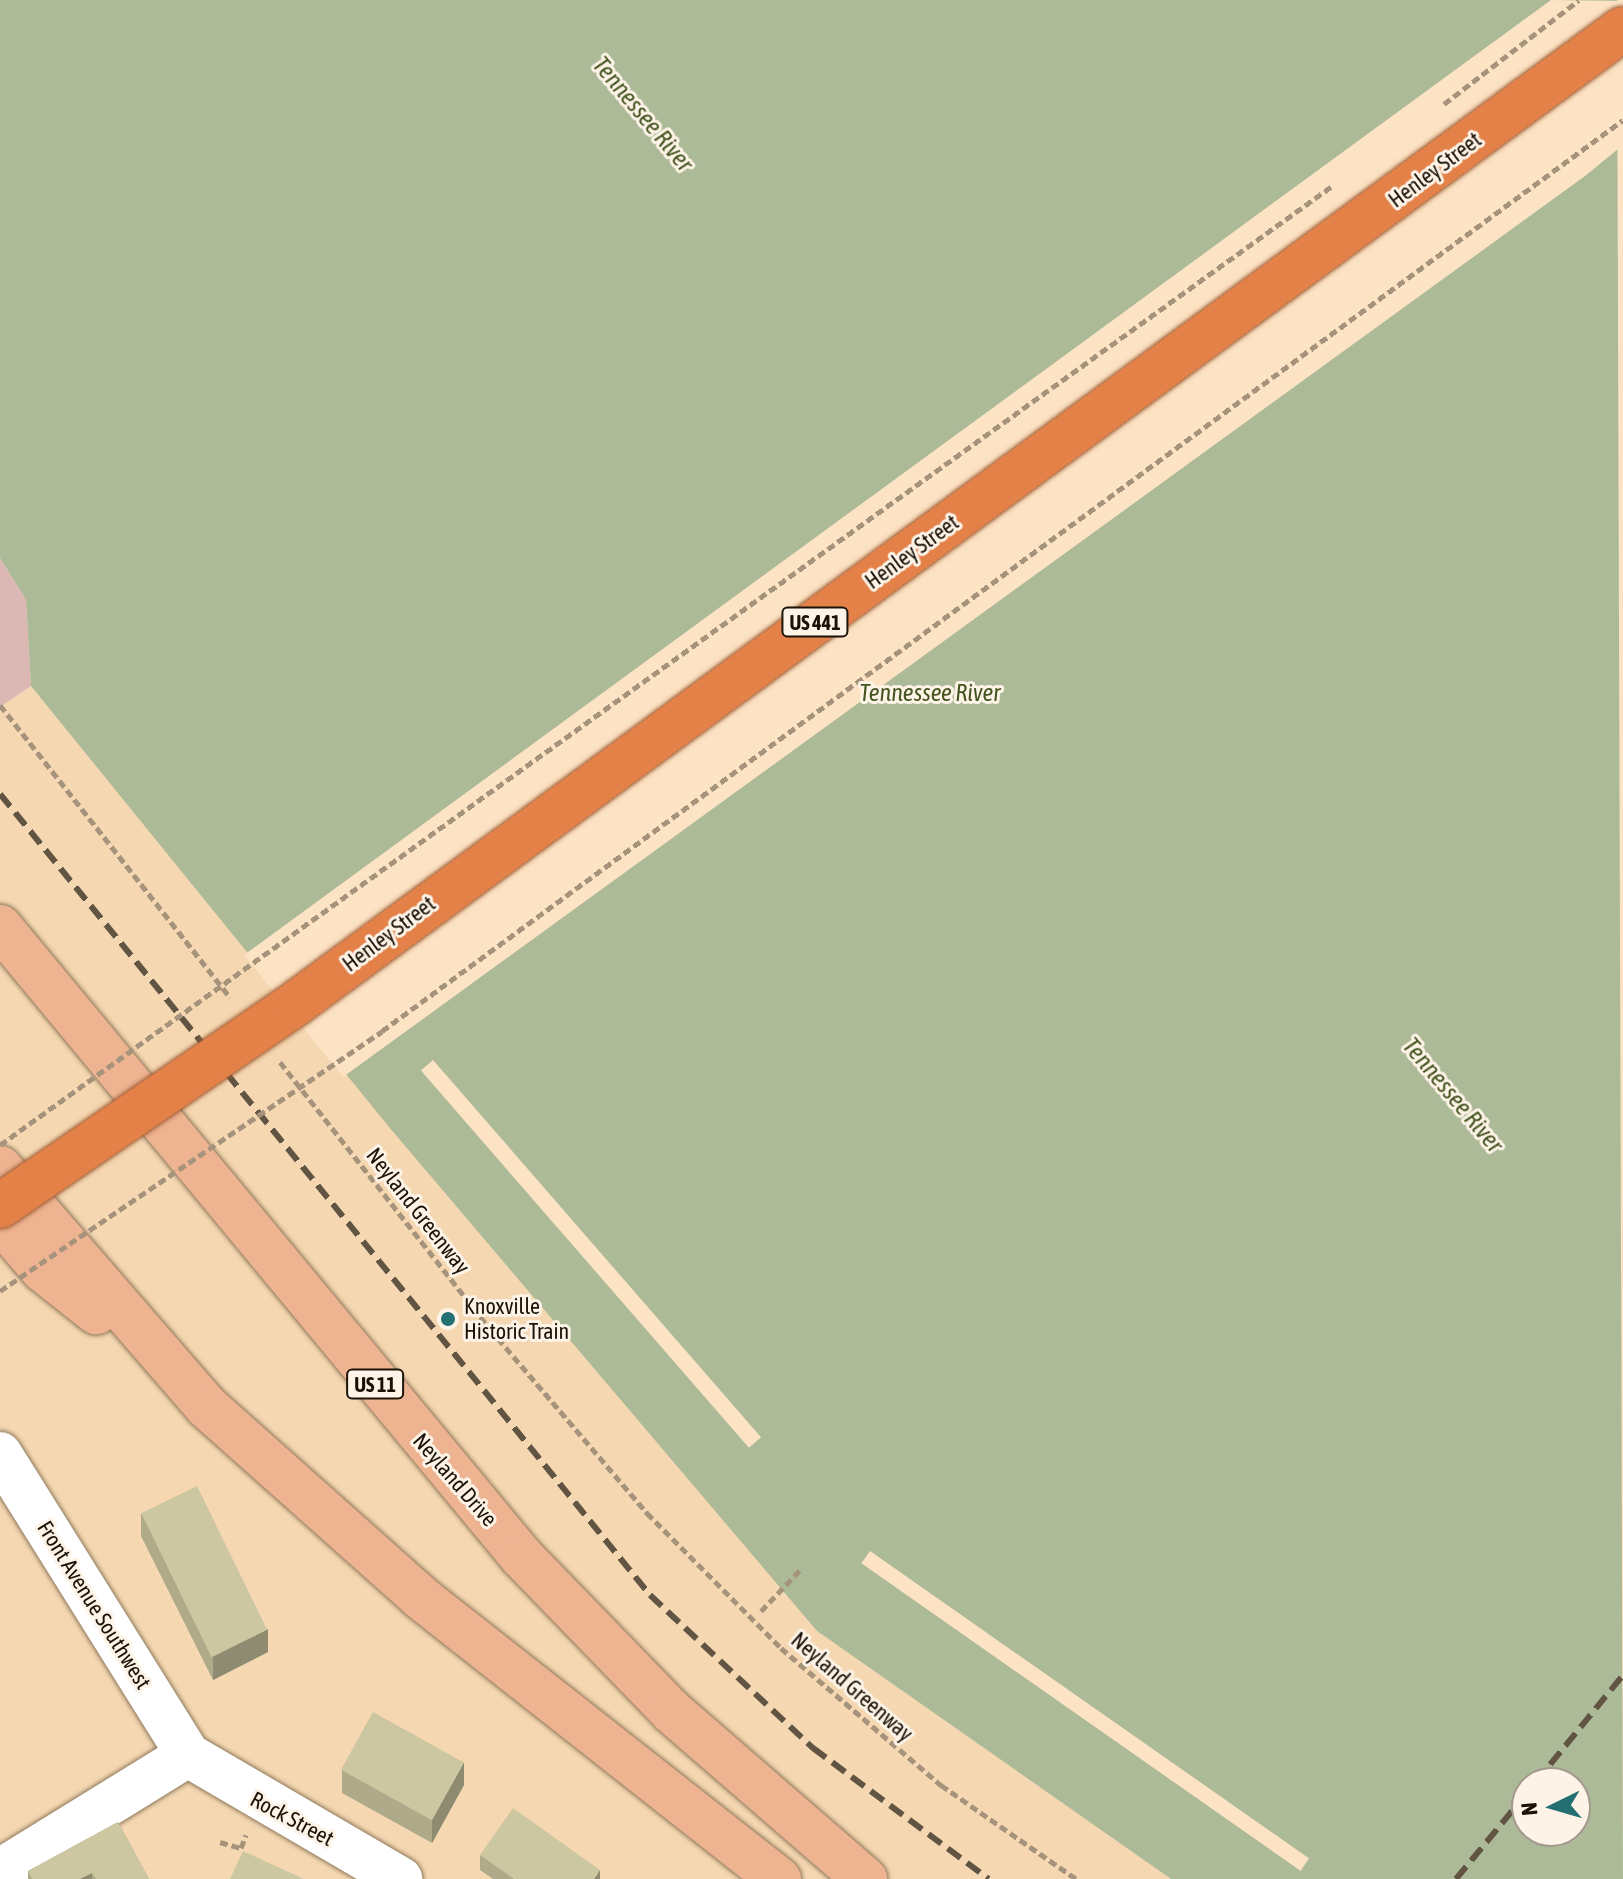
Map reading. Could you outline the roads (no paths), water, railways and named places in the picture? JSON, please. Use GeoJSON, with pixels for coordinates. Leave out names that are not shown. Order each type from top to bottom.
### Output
{"type":"FeatureCollection","features":[{"type":"Feature","properties":{"kind":"highway","name":"Henley Street"},"geometry":{"type":"LineString","coordinates":[[0,1206],[295,1004],[1623,29]]}},
{"type":"Feature","properties":{"kind":"main road","name":"Neyland Drive"},"geometry":{"type":"LineString","coordinates":[[0,927],[522,1557],[671,1711],[865,1879]]}},
{"type":"Feature","properties":{"kind":"main road"},"geometry":{"type":"LineString","coordinates":[[0,1168],[159,1358]]}},
{"type":"Feature","properties":{"kind":"main road"},"geometry":{"type":"LineString","coordinates":[[0,1220],[43,1270],[159,1358],[420,1597],[779,1879]]}},
{"type":"Feature","properties":{"kind":"street","name":"Front Avenue Southwest"},"geometry":{"type":"LineString","coordinates":[[0,1454],[188,1755]]}},
{"type":"Feature","properties":{"kind":"street"},"geometry":{"type":"LineString","coordinates":[[0,1871],[188,1755]]}},
{"type":"Feature","properties":{"kind":"street","name":"Rock Street"},"geometry":{"type":"LineString","coordinates":[[188,1755],[400,1879]]}},
{"type":"Feature","properties":{"kind":"water","name":"Tennessee River"},"geometry":{"type":"Polygon","coordinates":[[[0,0],[1617,0],[1623,1879],[1171,1879],[817,1631],[389,1127],[31,686],[26,600],[0,558],[0,0]]]}},
{"type":"Feature","properties":{"kind":"railway"},"geometry":{"type":"LineString","coordinates":[[0,794],[650,1595],[813,1748],[989,1879]]}},
{"type":"Feature","properties":{"kind":"railway"},"geometry":{"type":"LineString","coordinates":[[1548,1767],[1623,1675]]}},
{"type":"Feature","properties":{"kind":"railway"},"geometry":{"type":"LineString","coordinates":[[1456,1879],[1511,1812]]}},
{"type":"Feature","properties":{"kind":"place","name":"Knoxville Historic Train"},"geometry":{"type":"Point","coordinates":[448,1319]}}]}
